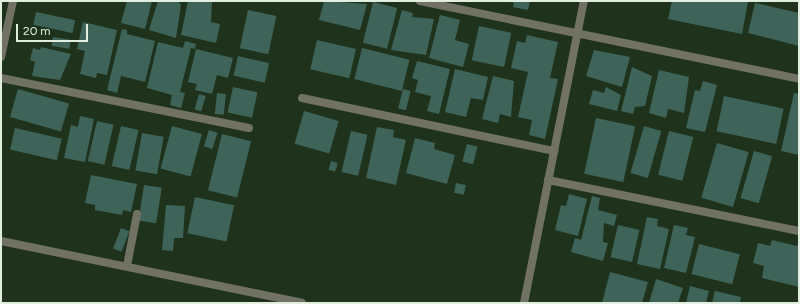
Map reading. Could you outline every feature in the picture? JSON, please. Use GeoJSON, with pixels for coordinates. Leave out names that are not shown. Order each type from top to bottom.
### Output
{"type":"FeatureCollection","features":[{"type":"Feature","properties":{"kind":"street"},"geometry":{"type":"LineString","coordinates":[[1,57],[13,1]]}},
{"type":"Feature","properties":{"kind":"street"},"geometry":{"type":"LineString","coordinates":[[420,1],[799,79]]}},
{"type":"Feature","properties":{"kind":"street"},"geometry":{"type":"LineString","coordinates":[[524,303],[584,1]]}},
{"type":"Feature","properties":{"kind":"street"},"geometry":{"type":"LineString","coordinates":[[1,78],[249,128]]}},
{"type":"Feature","properties":{"kind":"street"},"geometry":{"type":"LineString","coordinates":[[302,98],[554,151]]}},
{"type":"Feature","properties":{"kind":"street"},"geometry":{"type":"LineString","coordinates":[[548,180],[799,231]]}},
{"type":"Feature","properties":{"kind":"street"},"geometry":{"type":"LineString","coordinates":[[128,266],[137,214]]}},
{"type":"Feature","properties":{"kind":"street"},"geometry":{"type":"LineString","coordinates":[[1,240],[302,303]]}},
{"type":"Feature","properties":{"kind":"building"},"geometry":{"type":"Polygon","coordinates":[[[127,1],[152,1],[145,29],[121,23],[127,1]]]}},
{"type":"Feature","properties":{"kind":"building"},"geometry":{"type":"Polygon","coordinates":[[[158,1],[178,1],[181,5],[176,38],[149,30],[158,1]]]}},
{"type":"Feature","properties":{"kind":"building"},"geometry":{"type":"Polygon","coordinates":[[[188,1],[212,1],[211,22],[220,24],[216,43],[181,35],[188,1]]]}},
{"type":"Feature","properties":{"kind":"building"},"geometry":{"type":"Polygon","coordinates":[[[324,1],[367,4],[360,30],[319,20],[324,1]]]}},
{"type":"Feature","properties":{"kind":"building"},"geometry":{"type":"Polygon","coordinates":[[[508,1],[530,1],[528,10],[513,7],[514,3],[508,1]]]}},
{"type":"Feature","properties":{"kind":"building"},"geometry":{"type":"Polygon","coordinates":[[[672,1],[748,2],[742,34],[668,19],[672,1]]]}},
{"type":"Feature","properties":{"kind":"building"},"geometry":{"type":"Polygon","coordinates":[[[373,2],[397,8],[387,49],[363,43],[373,2]]]}},
{"type":"Feature","properties":{"kind":"building"},"geometry":{"type":"Polygon","coordinates":[[[755,3],[799,13],[799,46],[748,33],[755,3]]]}},
{"type":"Feature","properties":{"kind":"building"},"geometry":{"type":"Polygon","coordinates":[[[248,10],[276,16],[268,54],[240,48],[248,10]]]}},
{"type":"Feature","properties":{"kind":"building"},"geometry":{"type":"Polygon","coordinates":[[[402,10],[413,13],[412,17],[434,19],[426,55],[391,50],[402,10]]]}},
{"type":"Feature","properties":{"kind":"building"},"geometry":{"type":"Polygon","coordinates":[[[36,12],[75,20],[72,33],[33,25],[36,12]]]}},
{"type":"Feature","properties":{"kind":"building"},"geometry":{"type":"Polygon","coordinates":[[[440,15],[460,20],[455,40],[469,44],[463,67],[429,58],[440,15]]]}},
{"type":"Feature","properties":{"kind":"building"},"geometry":{"type":"Polygon","coordinates":[[[83,22],[117,30],[107,75],[97,73],[96,78],[80,74],[85,51],[77,49],[83,22]]]}},
{"type":"Feature","properties":{"kind":"building"},"geometry":{"type":"Polygon","coordinates":[[[479,26],[511,33],[504,67],[472,60],[479,26]]]}},
{"type":"Feature","properties":{"kind":"building"},"geometry":{"type":"Polygon","coordinates":[[[122,29],[127,30],[127,34],[155,41],[145,82],[121,76],[117,93],[107,90],[122,29]]]}},
{"type":"Feature","properties":{"kind":"building"},"geometry":{"type":"Polygon","coordinates":[[[527,35],[558,42],[550,78],[558,79],[545,139],[529,135],[532,120],[518,117],[528,72],[511,68],[517,41],[525,43],[527,35]]]}},
{"type":"Feature","properties":{"kind":"building"},"geometry":{"type":"Polygon","coordinates":[[[53,37],[71,40],[69,49],[52,46],[53,37]]]}},
{"type":"Feature","properties":{"kind":"building"},"geometry":{"type":"Polygon","coordinates":[[[317,40],[356,49],[349,78],[310,69],[317,40]]]}},
{"type":"Feature","properties":{"kind":"building"},"geometry":{"type":"Polygon","coordinates":[[[185,41],[196,44],[195,49],[191,48],[180,92],[185,93],[181,108],[170,105],[172,95],[147,88],[158,42],[183,48],[185,41]]]}},
{"type":"Feature","properties":{"kind":"building"},"geometry":{"type":"Polygon","coordinates":[[[41,47],[71,54],[60,80],[32,76],[35,62],[30,60],[33,48],[40,50],[41,47]]]}},
{"type":"Feature","properties":{"kind":"building"},"geometry":{"type":"Polygon","coordinates":[[[362,48],[410,60],[402,91],[354,79],[362,48]]]}},
{"type":"Feature","properties":{"kind":"building"},"geometry":{"type":"Polygon","coordinates":[[[196,49],[233,58],[228,78],[217,75],[212,94],[195,90],[197,84],[188,82],[196,49]]]}},
{"type":"Feature","properties":{"kind":"building"},"geometry":{"type":"Polygon","coordinates":[[[594,50],[630,57],[622,87],[586,76],[594,50]]]}},
{"type":"Feature","properties":{"kind":"building"},"geometry":{"type":"Polygon","coordinates":[[[238,56],[269,63],[265,83],[234,75],[238,56]]]}},
{"type":"Feature","properties":{"kind":"building"},"geometry":{"type":"Polygon","coordinates":[[[417,61],[450,69],[439,114],[427,111],[431,96],[415,92],[418,80],[412,78],[417,61]]]}},
{"type":"Feature","properties":{"kind":"building"},"geometry":{"type":"Polygon","coordinates":[[[632,67],[652,76],[645,106],[635,107],[633,114],[621,111],[632,67]]]}},
{"type":"Feature","properties":{"kind":"building"},"geometry":{"type":"Polygon","coordinates":[[[455,69],[488,77],[483,100],[471,98],[466,117],[445,112],[455,69]]]}},
{"type":"Feature","properties":{"kind":"building"},"geometry":{"type":"Polygon","coordinates":[[[659,70],[689,77],[684,113],[668,109],[666,118],[649,113],[659,70]]]}},
{"type":"Feature","properties":{"kind":"building"},"geometry":{"type":"Polygon","coordinates":[[[493,76],[514,81],[511,117],[500,114],[498,123],[482,119],[493,76]]]}},
{"type":"Feature","properties":{"kind":"building"},"geometry":{"type":"Polygon","coordinates":[[[703,81],[717,85],[705,132],[686,128],[695,90],[700,91],[703,81]]]}},
{"type":"Feature","properties":{"kind":"building"},"geometry":{"type":"Polygon","coordinates":[[[233,87],[257,92],[252,118],[228,112],[233,87]]]}},
{"type":"Feature","properties":{"kind":"building"},"geometry":{"type":"Polygon","coordinates":[[[606,87],[621,95],[617,111],[589,104],[593,90],[604,93],[606,87]]]}},
{"type":"Feature","properties":{"kind":"building"},"geometry":{"type":"Polygon","coordinates":[[[18,89],[69,104],[61,131],[10,117],[18,89]]]}},
{"type":"Feature","properties":{"kind":"building"},"geometry":{"type":"Polygon","coordinates":[[[403,89],[411,91],[406,110],[398,108],[403,89]]]}},
{"type":"Feature","properties":{"kind":"building"},"geometry":{"type":"Polygon","coordinates":[[[217,93],[226,94],[224,115],[215,114],[217,93]]]}},
{"type":"Feature","properties":{"kind":"building"},"geometry":{"type":"Polygon","coordinates":[[[794,93],[799,94],[799,155],[781,151],[794,93]]]}},
{"type":"Feature","properties":{"kind":"building"},"geometry":{"type":"Polygon","coordinates":[[[199,94],[206,96],[201,111],[195,109],[199,94]]]}},
{"type":"Feature","properties":{"kind":"building"},"geometry":{"type":"Polygon","coordinates":[[[724,96],[784,109],[776,144],[717,131],[724,96]]]}},
{"type":"Feature","properties":{"kind":"building"},"geometry":{"type":"Polygon","coordinates":[[[304,111],[339,121],[329,154],[295,144],[304,111]]]}},
{"type":"Feature","properties":{"kind":"building"},"geometry":{"type":"Polygon","coordinates":[[[80,116],[94,119],[85,162],[64,158],[71,125],[78,127],[80,116]]]}},
{"type":"Feature","properties":{"kind":"building"},"geometry":{"type":"Polygon","coordinates":[[[596,118],[635,126],[623,182],[584,174],[596,118]]]}},
{"type":"Feature","properties":{"kind":"building"},"geometry":{"type":"Polygon","coordinates":[[[97,121],[114,125],[104,165],[88,161],[97,121]]]}},
{"type":"Feature","properties":{"kind":"building"},"geometry":{"type":"Polygon","coordinates":[[[121,126],[139,130],[129,170],[112,166],[121,126]]]}},
{"type":"Feature","properties":{"kind":"building"},"geometry":{"type":"Polygon","coordinates":[[[172,126],[202,134],[191,177],[161,169],[172,126]]]}},
{"type":"Feature","properties":{"kind":"building"},"geometry":{"type":"Polygon","coordinates":[[[644,126],[661,131],[648,178],[630,173],[644,126]]]}},
{"type":"Feature","properties":{"kind":"building"},"geometry":{"type":"Polygon","coordinates":[[[377,127],[394,130],[393,137],[406,140],[396,185],[366,178],[377,127]]]}},
{"type":"Feature","properties":{"kind":"building"},"geometry":{"type":"Polygon","coordinates":[[[15,128],[62,139],[57,160],[10,149],[15,128]]]}},
{"type":"Feature","properties":{"kind":"building"},"geometry":{"type":"Polygon","coordinates":[[[209,130],[218,133],[212,149],[204,146],[209,130]]]}},
{"type":"Feature","properties":{"kind":"building"},"geometry":{"type":"Polygon","coordinates":[[[351,131],[368,135],[358,176],[342,172],[351,131]]]}},
{"type":"Feature","properties":{"kind":"building"},"geometry":{"type":"Polygon","coordinates":[[[669,131],[693,137],[682,181],[658,175],[669,131]]]}},
{"type":"Feature","properties":{"kind":"building"},"geometry":{"type":"Polygon","coordinates":[[[142,133],[164,137],[157,174],[135,170],[142,133]]]}},
{"type":"Feature","properties":{"kind":"building"},"geometry":{"type":"Polygon","coordinates":[[[222,134],[251,141],[237,198],[208,190],[222,134]]]}},
{"type":"Feature","properties":{"kind":"building"},"geometry":{"type":"Polygon","coordinates":[[[415,138],[435,143],[434,149],[455,155],[447,184],[406,173],[415,138]]]}},
{"type":"Feature","properties":{"kind":"building"},"geometry":{"type":"Polygon","coordinates":[[[717,143],[749,152],[733,207],[701,198],[717,143]]]}},
{"type":"Feature","properties":{"kind":"building"},"geometry":{"type":"Polygon","coordinates":[[[467,144],[478,147],[473,164],[462,161],[467,144]]]}},
{"type":"Feature","properties":{"kind":"building"},"geometry":{"type":"Polygon","coordinates":[[[754,151],[772,156],[759,203],[740,198],[754,151]]]}},
{"type":"Feature","properties":{"kind":"building"},"geometry":{"type":"Polygon","coordinates":[[[331,161],[338,163],[335,172],[329,170],[331,161]]]}},
{"type":"Feature","properties":{"kind":"building"},"geometry":{"type":"Polygon","coordinates":[[[91,175],[137,184],[131,212],[123,210],[122,215],[95,210],[95,205],[85,203],[91,175]]]}},
{"type":"Feature","properties":{"kind":"building"},"geometry":{"type":"Polygon","coordinates":[[[456,183],[466,185],[464,195],[454,193],[456,183]]]}},
{"type":"Feature","properties":{"kind":"building"},"geometry":{"type":"Polygon","coordinates":[[[144,185],[162,188],[156,223],[138,221],[144,185]]]}},
{"type":"Feature","properties":{"kind":"building"},"geometry":{"type":"Polygon","coordinates":[[[569,194],[587,199],[578,236],[555,230],[561,205],[566,206],[569,194]]]}},
{"type":"Feature","properties":{"kind":"building"},"geometry":{"type":"Polygon","coordinates":[[[592,196],[600,198],[598,210],[617,215],[614,226],[604,223],[603,242],[608,243],[603,261],[571,252],[575,238],[581,240],[592,196]]]}},
{"type":"Feature","properties":{"kind":"building"},"geometry":{"type":"Polygon","coordinates":[[[195,197],[234,205],[226,242],[187,233],[195,197]]]}},
{"type":"Feature","properties":{"kind":"building"},"geometry":{"type":"Polygon","coordinates":[[[166,205],[185,206],[183,238],[174,238],[173,251],[162,250],[166,205]]]}},
{"type":"Feature","properties":{"kind":"building"},"geometry":{"type":"Polygon","coordinates":[[[647,217],[658,219],[657,226],[669,229],[660,269],[637,264],[647,217]]]}},
{"type":"Feature","properties":{"kind":"building"},"geometry":{"type":"Polygon","coordinates":[[[618,225],[639,230],[632,262],[611,257],[618,225]]]}},
{"type":"Feature","properties":{"kind":"building"},"geometry":{"type":"Polygon","coordinates":[[[674,225],[688,228],[686,235],[695,237],[686,273],[664,268],[674,225]]]}},
{"type":"Feature","properties":{"kind":"building"},"geometry":{"type":"Polygon","coordinates":[[[121,228],[129,231],[122,252],[113,249],[121,228]]]}},
{"type":"Feature","properties":{"kind":"building"},"geometry":{"type":"Polygon","coordinates":[[[772,240],[797,246],[799,241],[799,287],[762,278],[764,266],[753,263],[758,243],[770,246],[772,240]]]}},
{"type":"Feature","properties":{"kind":"building"},"geometry":{"type":"Polygon","coordinates":[[[699,244],[740,254],[732,284],[692,274],[699,244]]]}},
{"type":"Feature","properties":{"kind":"building"},"geometry":{"type":"Polygon","coordinates":[[[610,272],[648,282],[642,303],[602,303],[610,272]]]}},
{"type":"Feature","properties":{"kind":"building"},"geometry":{"type":"Polygon","coordinates":[[[656,279],[683,288],[678,303],[649,303],[656,279]]]}},
{"type":"Feature","properties":{"kind":"building"},"geometry":{"type":"Polygon","coordinates":[[[690,286],[709,291],[706,303],[686,303],[690,286]]]}},
{"type":"Feature","properties":{"kind":"building"},"geometry":{"type":"Polygon","coordinates":[[[715,291],[741,297],[740,303],[712,303],[715,291]]]}}]}
